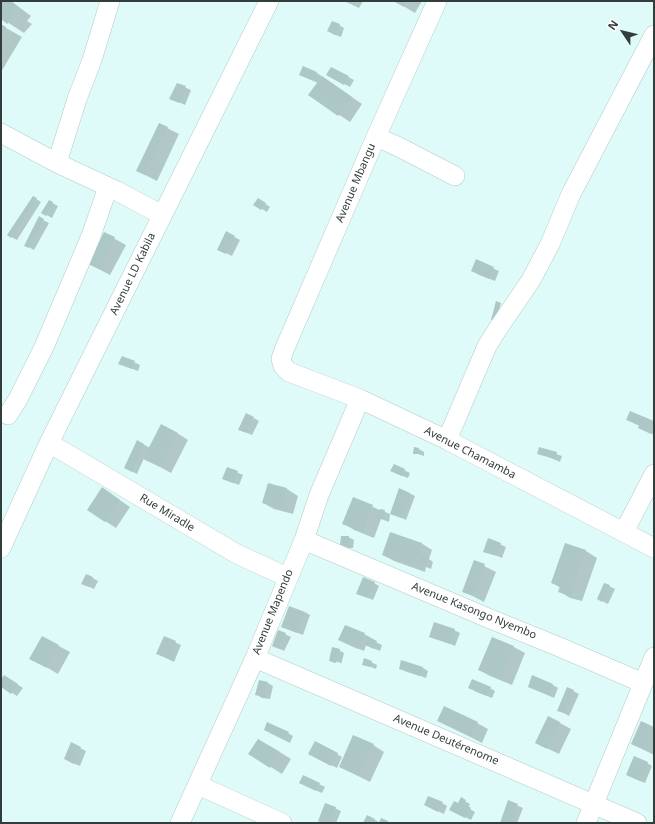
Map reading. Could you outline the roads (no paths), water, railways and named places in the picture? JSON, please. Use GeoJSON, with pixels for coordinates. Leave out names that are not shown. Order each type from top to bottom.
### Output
{"type":"FeatureCollection","features":[{"type":"Feature","properties":{"kind":"street"},"geometry":{"type":"LineString","coordinates":[[56,163],[77,99],[92,60],[110,1]]}},
{"type":"Feature","properties":{"kind":"street","name":"Avenue LD Kabila"},"geometry":{"type":"LineString","coordinates":[[1,548],[49,443],[269,1]]}},
{"type":"Feature","properties":{"kind":"street","name":"Avenue Mbangu"},"geometry":{"type":"LineString","coordinates":[[283,366],[281,359],[284,350],[376,137],[438,1]]}},
{"type":"Feature","properties":{"kind":"street"},"geometry":{"type":"LineString","coordinates":[[447,440],[488,346],[497,330],[532,280],[550,244],[571,194],[654,35]]}},
{"type":"Feature","properties":{"kind":"street"},"geometry":{"type":"LineString","coordinates":[[1,133],[56,163],[108,187],[162,215]]}},
{"type":"Feature","properties":{"kind":"street"},"geometry":{"type":"LineString","coordinates":[[376,137],[397,146],[455,176]]}},
{"type":"Feature","properties":{"kind":"street"},"geometry":{"type":"LineString","coordinates":[[8,415],[18,399],[44,347],[91,236],[108,187]]}},
{"type":"Feature","properties":{"kind":"street","name":"Avenue Chamamba"},"geometry":{"type":"LineString","coordinates":[[283,366],[289,372],[360,399],[447,440],[654,548]]}},
{"type":"Feature","properties":{"kind":"street","name":"Avenue Mapendo"},"geometry":{"type":"LineString","coordinates":[[180,823],[255,658],[287,577],[304,540],[319,495],[360,399]]}},
{"type":"Feature","properties":{"kind":"street","name":"Rue Miradle"},"geometry":{"type":"LineString","coordinates":[[49,443],[237,554],[287,577]]}},
{"type":"Feature","properties":{"kind":"street"},"geometry":{"type":"LineString","coordinates":[[624,532],[654,474]]}},
{"type":"Feature","properties":{"kind":"street","name":"Avenue Kasongo Nyembo"},"geometry":{"type":"LineString","coordinates":[[304,540],[557,646],[650,669]]}},
{"type":"Feature","properties":{"kind":"street","name":"Avenue Deutérenome"},"geometry":{"type":"LineString","coordinates":[[255,658],[637,823]]}},
{"type":"Feature","properties":{"kind":"street"},"geometry":{"type":"LineString","coordinates":[[586,823],[650,669]]}},
{"type":"Feature","properties":{"kind":"street"},"geometry":{"type":"LineString","coordinates":[[198,785],[282,823]]}}]}
